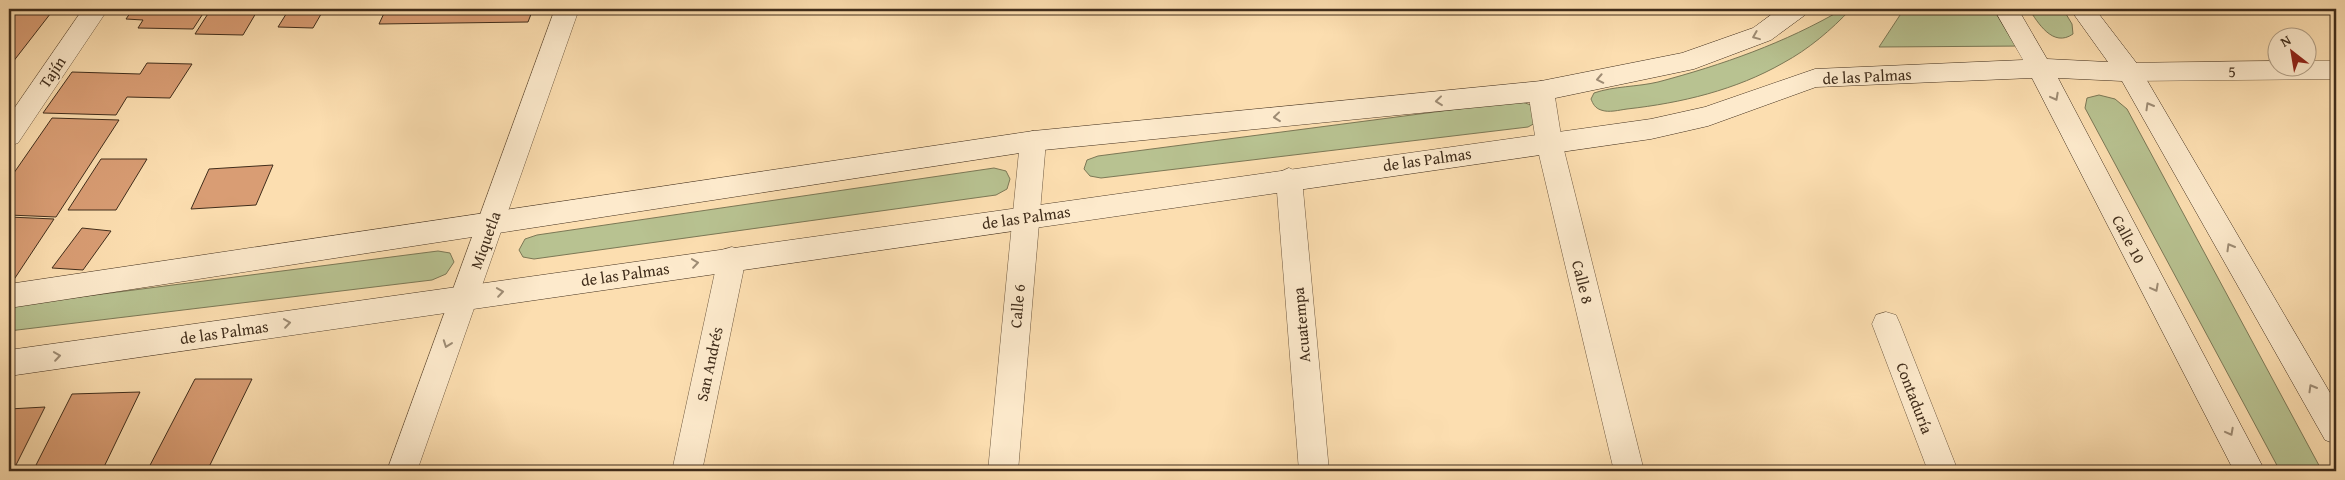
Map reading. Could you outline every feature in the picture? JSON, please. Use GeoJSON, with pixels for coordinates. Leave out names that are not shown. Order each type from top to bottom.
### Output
{"type":"FeatureCollection","features":[{"type":"Feature","properties":{"kind":"main road","name":"Tajín"},"geometry":{"type":"LineString","coordinates":[[9,136],[96,9]]}},
{"type":"Feature","properties":{"kind":"main road","name":"Miquetla"},"geometry":{"type":"LineString","coordinates":[[402,471],[567,9]]}},
{"type":"Feature","properties":{"kind":"main road"},"geometry":{"type":"LineString","coordinates":[[9,296],[1033,141],[1541,91],[1684,62],[1762,34],[1796,9]]}},
{"type":"Feature","properties":{"kind":"main road","name":"Calle 10"},"geometry":{"type":"LineString","coordinates":[[2006,9],[2040,68],[2250,471]]}},
{"type":"Feature","properties":{"kind":"main road"},"geometry":{"type":"LineString","coordinates":[[2082,9],[2129,72],[2336,430]]}},
{"type":"Feature","properties":{"kind":"main road","name":"de las Palmas"},"geometry":{"type":"LineString","coordinates":[[9,362],[1289,178],[1651,129],[1708,116],[1815,78],[2040,68],[2129,72]]}},
{"type":"Feature","properties":{"kind":"main road","name":"5"},"geometry":{"type":"LineString","coordinates":[[2129,72],[2336,70]]}},
{"type":"Feature","properties":{"kind":"main road","name":"Calle 8"},"geometry":{"type":"LineString","coordinates":[[1541,91],[1549,142],[1629,471]]}},
{"type":"Feature","properties":{"kind":"main road","name":"Calle 6"},"geometry":{"type":"LineString","coordinates":[[1003,471],[1033,141]]}},
{"type":"Feature","properties":{"kind":"main road","name":"Acuatempa"},"geometry":{"type":"LineString","coordinates":[[1289,178],[1314,471]]}},
{"type":"Feature","properties":{"kind":"main road","name":"San Andrés"},"geometry":{"type":"LineString","coordinates":[[687,471],[732,258]]}},
{"type":"Feature","properties":{"kind":"main road","name":"Contaduría"},"geometry":{"type":"LineString","coordinates":[[1886,324],[1943,471]]}},
{"type":"Feature","properties":{"kind":"green space"},"geometry":{"type":"Polygon","coordinates":[[[1843,9],[1851,9],[1828,32],[1802,52],[1765,72],[1727,88],[1688,99],[1614,111],[1599,109],[1594,106],[1591,99],[1594,93],[1658,82],[1753,52],[1776,43],[1843,9]]]}},
{"type":"Feature","properties":{"kind":"green space"},"geometry":{"type":"Polygon","coordinates":[[[1904,9],[2003,9],[2025,46],[1879,47],[1904,9]]]}},
{"type":"Feature","properties":{"kind":"green space"},"geometry":{"type":"Polygon","coordinates":[[[2029,9],[2063,9],[2072,24],[2073,34],[2066,38],[2053,36],[2042,27],[2029,9]]]}},
{"type":"Feature","properties":{"kind":"green space"},"geometry":{"type":"Polygon","coordinates":[[[2099,95],[2115,99],[2127,109],[2322,471],[2280,471],[2085,108],[2087,98],[2099,95]]]}},
{"type":"Feature","properties":{"kind":"green space"},"geometry":{"type":"Polygon","coordinates":[[[1519,101],[1531,105],[1537,122],[1528,127],[1101,178],[1090,176],[1084,169],[1087,160],[1098,156],[1519,101]]]}},
{"type":"Feature","properties":{"kind":"green space"},"geometry":{"type":"Polygon","coordinates":[[[994,168],[1006,171],[1010,179],[1007,189],[996,195],[534,259],[523,257],[519,250],[525,239],[537,235],[994,168]]]}},
{"type":"Feature","properties":{"kind":"green space"},"geometry":{"type":"Polygon","coordinates":[[[438,251],[450,253],[454,262],[446,274],[432,280],[9,331],[9,306],[438,251]]]}},
{"type":"Feature","properties":{"kind":"building"},"geometry":{"type":"Polygon","coordinates":[[[9,9],[54,9],[9,67],[9,9]]]}},
{"type":"Feature","properties":{"kind":"building"},"geometry":{"type":"Polygon","coordinates":[[[133,9],[206,9],[193,29],[138,28],[143,20],[126,19],[133,9]]]}},
{"type":"Feature","properties":{"kind":"building"},"geometry":{"type":"Polygon","coordinates":[[[211,9],[269,9],[267,13],[256,13],[243,35],[195,34],[211,9]]]}},
{"type":"Feature","properties":{"kind":"building"},"geometry":{"type":"Polygon","coordinates":[[[276,9],[324,9],[313,28],[278,27],[288,11],[275,11],[276,9]]]}},
{"type":"Feature","properties":{"kind":"building"},"geometry":{"type":"Polygon","coordinates":[[[386,9],[533,9],[528,22],[379,24],[386,9]]]}},
{"type":"Feature","properties":{"kind":"building"},"geometry":{"type":"Polygon","coordinates":[[[147,63],[192,64],[170,98],[127,97],[116,115],[43,113],[72,72],[140,74],[147,63]]]}},
{"type":"Feature","properties":{"kind":"building"},"geometry":{"type":"Polygon","coordinates":[[[52,118],[119,120],[56,217],[9,215],[9,180],[52,118]]]}},
{"type":"Feature","properties":{"kind":"building"},"geometry":{"type":"Polygon","coordinates":[[[101,159],[147,159],[116,210],[68,210],[101,159]]]}},
{"type":"Feature","properties":{"kind":"building"},"geometry":{"type":"Polygon","coordinates":[[[273,165],[256,205],[191,209],[209,169],[273,165]]]}},
{"type":"Feature","properties":{"kind":"building"},"geometry":{"type":"Polygon","coordinates":[[[9,217],[54,219],[11,284],[9,284],[9,217]]]}},
{"type":"Feature","properties":{"kind":"building"},"geometry":{"type":"Polygon","coordinates":[[[82,228],[111,231],[83,270],[52,268],[82,228]]]}},
{"type":"Feature","properties":{"kind":"building"},"geometry":{"type":"Polygon","coordinates":[[[195,379],[252,379],[207,471],[147,471],[195,379]]]}},
{"type":"Feature","properties":{"kind":"building"},"geometry":{"type":"Polygon","coordinates":[[[140,392],[102,471],[33,471],[72,394],[140,392]]]}},
{"type":"Feature","properties":{"kind":"building"},"geometry":{"type":"Polygon","coordinates":[[[45,407],[13,471],[9,471],[9,409],[45,407]]]}}]}
